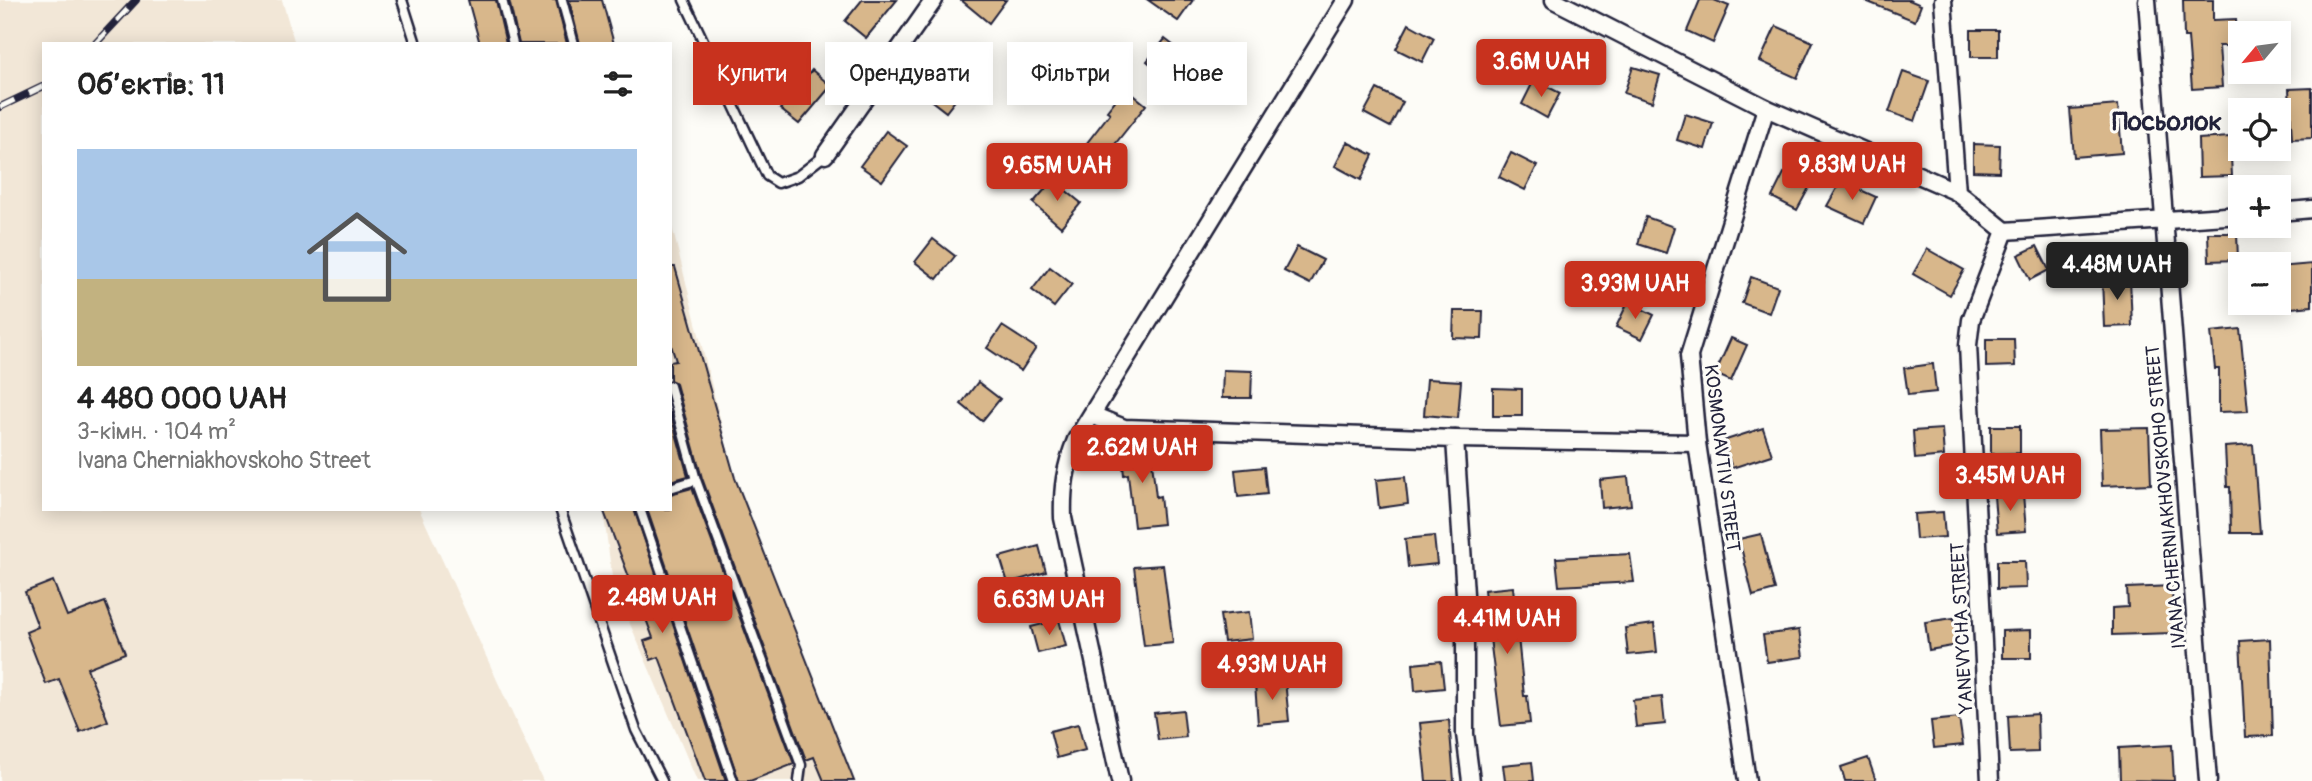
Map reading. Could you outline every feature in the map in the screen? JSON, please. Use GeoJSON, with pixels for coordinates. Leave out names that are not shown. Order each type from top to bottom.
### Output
{"type":"FeatureCollection","features":[{"type":"Feature","properties":{"kind":"street"},"geometry":{"type":"LineString","coordinates":[[825,155],[934,0]]}},
{"type":"Feature","properties":{"kind":"street"},"geometry":{"type":"LineString","coordinates":[[1120,781],[1063,518],[1062,487],[1067,461],[1092,415],[1346,0]]}},
{"type":"Feature","properties":{"kind":"street"},"geometry":{"type":"LineString","coordinates":[[1554,0],[1766,108],[1957,192],[2005,231],[2228,216]]}},
{"type":"Feature","properties":{"kind":"street"},"geometry":{"type":"LineString","coordinates":[[1943,0],[1957,192]]}},
{"type":"Feature","properties":{"kind":"street","name":"IVANA CHERNIAKHOVSKOHO STREET"},"geometry":{"type":"LineString","coordinates":[[2147,0],[2208,781]]}},
{"type":"Feature","properties":{"kind":"street","name":"KOSMONAVTIV STREET"},"geometry":{"type":"LineString","coordinates":[[1747,781],[1697,443],[1689,356],[1766,108]]}},
{"type":"Feature","properties":{"kind":"street"},"geometry":{"type":"LineString","coordinates":[[2291,211],[2312,209]]}},
{"type":"Feature","properties":{"kind":"street","name":"YANEVYCHA STREET"},"geometry":{"type":"LineString","coordinates":[[1990,781],[1968,345],[1971,320],[2005,231]]}},
{"type":"Feature","properties":{"kind":"street"},"geometry":{"type":"LineString","coordinates":[[1092,415],[1124,428],[1455,439],[1697,443]]}},
{"type":"Feature","properties":{"kind":"street"},"geometry":{"type":"LineString","coordinates":[[1455,439],[1465,594],[1465,734],[1471,781]]}},
{"type":"Feature","properties":{"kind":"lane"},"geometry":{"type":"LineString","coordinates":[[402,0],[415,42]]}},
{"type":"Feature","properties":{"kind":"lane"},"geometry":{"type":"LineString","coordinates":[[502,0],[512,42]]}},
{"type":"Feature","properties":{"kind":"lane"},"geometry":{"type":"LineString","coordinates":[[562,0],[573,42]]}},
{"type":"Feature","properties":{"kind":"lane"},"geometry":{"type":"LineString","coordinates":[[684,0],[767,176],[778,183],[798,176],[825,155]]}},
{"type":"Feature","properties":{"kind":"lane"},"geometry":{"type":"LineString","coordinates":[[672,393],[696,480],[801,765],[799,781]]}},
{"type":"Feature","properties":{"kind":"lane"},"geometry":{"type":"LineString","coordinates":[[672,487],[696,480]]}},
{"type":"Feature","properties":{"kind":"lane"},"geometry":{"type":"LineString","coordinates":[[561,511],[636,730],[662,781]]}},
{"type":"Feature","properties":{"kind":"lane"},"geometry":{"type":"LineString","coordinates":[[641,511],[733,781]]}},
{"type":"Feature","properties":{"kind":"shaded area"},"geometry":{"type":"Polygon","coordinates":[[[0,0],[282,0],[294,42],[42,42],[42,511],[420,511],[543,781],[0,781],[0,0]]]}},
{"type":"Feature","properties":{"kind":"shaded area"},"geometry":{"type":"Polygon","coordinates":[[[672,227],[735,478],[854,781],[697,781],[613,584],[603,511],[672,511],[672,227]]]}},
{"type":"Feature","properties":{"kind":"building"},"geometry":{"type":"Polygon","coordinates":[[[468,0],[496,0],[506,42],[479,42],[468,0]]]}},
{"type":"Feature","properties":{"kind":"building"},"geometry":{"type":"Polygon","coordinates":[[[509,0],[556,0],[566,42],[519,42],[509,0]]]}},
{"type":"Feature","properties":{"kind":"building"},"geometry":{"type":"Polygon","coordinates":[[[569,0],[602,0],[613,42],[580,42],[569,0]]]}},
{"type":"Feature","properties":{"kind":"building"},"geometry":{"type":"Polygon","coordinates":[[[862,0],[897,0],[866,38],[845,21],[862,0]]]}},
{"type":"Feature","properties":{"kind":"building"},"geometry":{"type":"Polygon","coordinates":[[[961,0],[1006,0],[989,23],[961,0]]]}},
{"type":"Feature","properties":{"kind":"building"},"geometry":{"type":"Polygon","coordinates":[[[1148,0],[1193,0],[1178,21],[1148,0]]]}},
{"type":"Feature","properties":{"kind":"building"},"geometry":{"type":"Polygon","coordinates":[[[1700,0],[1714,0],[1729,6],[1713,43],[1687,31],[1700,0]]]}},
{"type":"Feature","properties":{"kind":"building"},"geometry":{"type":"Polygon","coordinates":[[[1863,0],[1909,0],[1921,5],[1915,21],[1863,0]]]}},
{"type":"Feature","properties":{"kind":"building"},"geometry":{"type":"Polygon","coordinates":[[[2183,0],[2213,0],[2213,20],[2236,19],[2228,21],[2228,46],[2219,46],[2222,87],[2192,89],[2188,37],[2184,37],[2183,0]]]}},
{"type":"Feature","properties":{"kind":"building"},"geometry":{"type":"Polygon","coordinates":[[[1409,24],[1434,38],[1422,62],[1396,49],[1409,24]]]}},
{"type":"Feature","properties":{"kind":"building"},"geometry":{"type":"Polygon","coordinates":[[[1776,26],[1813,42],[1797,78],[1760,61],[1776,26]]]}},
{"type":"Feature","properties":{"kind":"building"},"geometry":{"type":"Polygon","coordinates":[[[1971,30],[1998,30],[1998,57],[1971,57],[1971,30]]]}},
{"type":"Feature","properties":{"kind":"building"},"geometry":{"type":"Polygon","coordinates":[[[1633,67],[1660,75],[1652,102],[1624,93],[1633,67]]]}},
{"type":"Feature","properties":{"kind":"building"},"geometry":{"type":"Polygon","coordinates":[[[811,71],[825,81],[825,93],[799,124],[780,109],[783,105],[811,105],[811,71]]]}},
{"type":"Feature","properties":{"kind":"building"},"geometry":{"type":"Polygon","coordinates":[[[1903,72],[1929,81],[1915,121],[1889,112],[1903,72]]]}},
{"type":"Feature","properties":{"kind":"building"},"geometry":{"type":"Polygon","coordinates":[[[1534,80],[1560,93],[1547,118],[1522,104],[1534,80]]]}},
{"type":"Feature","properties":{"kind":"building"},"geometry":{"type":"Polygon","coordinates":[[[2312,88],[2312,138],[2292,139],[2289,89],[2312,88]]]}},
{"type":"Feature","properties":{"kind":"building"},"geometry":{"type":"Polygon","coordinates":[[[1377,89],[1403,102],[1390,127],[1364,113],[1377,89]]]}},
{"type":"Feature","properties":{"kind":"building"},"geometry":{"type":"Polygon","coordinates":[[[1133,94],[1146,105],[1112,148],[1116,151],[1098,174],[1076,157],[1110,113],[1107,111],[1112,105],[1133,105],[1133,94]]]}},
{"type":"Feature","properties":{"kind":"building"},"geometry":{"type":"Polygon","coordinates":[[[937,105],[951,105],[946,112],[937,105]]]}},
{"type":"Feature","properties":{"kind":"building"},"geometry":{"type":"Polygon","coordinates":[[[2118,105],[2122,153],[2074,157],[2070,109],[2118,105]]]}},
{"type":"Feature","properties":{"kind":"building"},"geometry":{"type":"Polygon","coordinates":[[[1685,114],[1713,123],[1705,149],[1677,140],[1685,114]]]}},
{"type":"Feature","properties":{"kind":"building"},"geometry":{"type":"Polygon","coordinates":[[[886,131],[907,146],[882,181],[860,166],[886,131]]]}},
{"type":"Feature","properties":{"kind":"building"},"geometry":{"type":"Polygon","coordinates":[[[2228,137],[2228,161],[2231,161],[2232,175],[2199,177],[2198,139],[2228,137]]]}},
{"type":"Feature","properties":{"kind":"building"},"geometry":{"type":"Polygon","coordinates":[[[1347,142],[1373,155],[1361,180],[1335,166],[1347,142]]]}},
{"type":"Feature","properties":{"kind":"building"},"geometry":{"type":"Polygon","coordinates":[[[1973,144],[2000,145],[1999,172],[1973,171],[1973,144]]]}},
{"type":"Feature","properties":{"kind":"building"},"geometry":{"type":"Polygon","coordinates":[[[1511,153],[1537,166],[1525,190],[1499,177],[1511,153]]]}},
{"type":"Feature","properties":{"kind":"building"},"geometry":{"type":"Polygon","coordinates":[[[1784,173],[1810,186],[1797,210],[1772,197],[1784,173]]]}},
{"type":"Feature","properties":{"kind":"building"},"geometry":{"type":"Polygon","coordinates":[[[1053,180],[1081,203],[1061,227],[1033,203],[1053,180]]]}},
{"type":"Feature","properties":{"kind":"building"},"geometry":{"type":"Polygon","coordinates":[[[1841,181],[1876,197],[1864,223],[1827,206],[1841,181]]]}},
{"type":"Feature","properties":{"kind":"building"},"geometry":{"type":"Polygon","coordinates":[[[1646,217],[1674,227],[1666,253],[1638,244],[1646,217]]]}},
{"type":"Feature","properties":{"kind":"building"},"geometry":{"type":"Polygon","coordinates":[[[2208,233],[2228,233],[2228,238],[2237,238],[2238,252],[2228,252],[2228,260],[2209,261],[2208,233]]]}},
{"type":"Feature","properties":{"kind":"building"},"geometry":{"type":"Polygon","coordinates":[[[933,239],[955,256],[937,279],[915,262],[933,239]]]}},
{"type":"Feature","properties":{"kind":"building"},"geometry":{"type":"Polygon","coordinates":[[[2037,246],[2049,270],[2030,280],[2018,255],[2037,246]]]}},
{"type":"Feature","properties":{"kind":"building"},"geometry":{"type":"Polygon","coordinates":[[[1297,247],[1323,260],[1310,284],[1284,271],[1297,247]]]}},
{"type":"Feature","properties":{"kind":"building"},"geometry":{"type":"Polygon","coordinates":[[[1927,249],[1964,270],[1950,295],[1913,274],[1927,249]]]}},
{"type":"Feature","properties":{"kind":"building"},"geometry":{"type":"Polygon","coordinates":[[[2312,264],[2312,306],[2291,308],[2291,266],[2312,264]]]}},
{"type":"Feature","properties":{"kind":"building"},"geometry":{"type":"Polygon","coordinates":[[[672,267],[675,267],[735,478],[854,781],[824,781],[814,757],[806,760],[702,478],[676,384],[672,381],[672,362],[676,361],[672,348],[672,267]]]}},
{"type":"Feature","properties":{"kind":"building"},"geometry":{"type":"Polygon","coordinates":[[[1050,267],[1072,284],[1054,307],[1032,290],[1050,267]]]}},
{"type":"Feature","properties":{"kind":"building"},"geometry":{"type":"Polygon","coordinates":[[[1751,277],[1778,287],[1769,313],[1742,303],[1751,277]]]}},
{"type":"Feature","properties":{"kind":"building"},"geometry":{"type":"Polygon","coordinates":[[[2130,278],[2132,326],[2104,327],[2102,279],[2130,278]]]}},
{"type":"Feature","properties":{"kind":"building"},"geometry":{"type":"Polygon","coordinates":[[[1628,302],[1654,315],[1642,339],[1616,327],[1628,302]]]}},
{"type":"Feature","properties":{"kind":"building"},"geometry":{"type":"Polygon","coordinates":[[[1454,311],[1483,311],[1482,339],[1453,338],[1454,311]]]}},
{"type":"Feature","properties":{"kind":"building"},"geometry":{"type":"Polygon","coordinates":[[[1002,326],[1036,348],[1021,371],[987,348],[1002,326]]]}},
{"type":"Feature","properties":{"kind":"building"},"geometry":{"type":"Polygon","coordinates":[[[2240,329],[2248,411],[2219,412],[2219,369],[2215,369],[2211,332],[2240,329]]]}},
{"type":"Feature","properties":{"kind":"building"},"geometry":{"type":"Polygon","coordinates":[[[1731,338],[1747,345],[1731,381],[1715,374],[1731,338]]]}},
{"type":"Feature","properties":{"kind":"building"},"geometry":{"type":"Polygon","coordinates":[[[1986,339],[2014,339],[2015,366],[1986,367],[1986,339]]]}},
{"type":"Feature","properties":{"kind":"building"},"geometry":{"type":"Polygon","coordinates":[[[1933,364],[1936,392],[1908,395],[1904,368],[1933,364]]]}},
{"type":"Feature","properties":{"kind":"building"},"geometry":{"type":"Polygon","coordinates":[[[1223,370],[1252,371],[1251,398],[1222,398],[1223,370]]]}},
{"type":"Feature","properties":{"kind":"building"},"geometry":{"type":"Polygon","coordinates":[[[1427,379],[1461,381],[1458,418],[1424,415],[1427,379]]]}},
{"type":"Feature","properties":{"kind":"building"},"geometry":{"type":"Polygon","coordinates":[[[978,382],[1000,399],[982,421],[961,404],[978,382]]]}},
{"type":"Feature","properties":{"kind":"building"},"geometry":{"type":"Polygon","coordinates":[[[1493,388],[1522,389],[1522,416],[1493,416],[1493,388]]]}},
{"type":"Feature","properties":{"kind":"building"},"geometry":{"type":"Polygon","coordinates":[[[672,419],[688,476],[672,480],[672,419]]]}},
{"type":"Feature","properties":{"kind":"building"},"geometry":{"type":"Polygon","coordinates":[[[1991,426],[2020,426],[2020,453],[1991,454],[1991,426]]]}},
{"type":"Feature","properties":{"kind":"building"},"geometry":{"type":"Polygon","coordinates":[[[1763,428],[1772,455],[1732,468],[1723,441],[1763,428]]]}},
{"type":"Feature","properties":{"kind":"building"},"geometry":{"type":"Polygon","coordinates":[[[2149,428],[2151,484],[2102,486],[2100,429],[2149,428]]]}},
{"type":"Feature","properties":{"kind":"building"},"geometry":{"type":"Polygon","coordinates":[[[1942,429],[1944,456],[1915,459],[1913,431],[1942,429]]]}},
{"type":"Feature","properties":{"kind":"building"},"geometry":{"type":"Polygon","coordinates":[[[1150,444],[1156,497],[1160,496],[1163,524],[1134,527],[1128,474],[1124,475],[1121,447],[1150,444]]]}},
{"type":"Feature","properties":{"kind":"building"},"geometry":{"type":"Polygon","coordinates":[[[2253,445],[2260,533],[2231,533],[2230,487],[2227,487],[2225,447],[2253,445]]]}},
{"type":"Feature","properties":{"kind":"building"},"geometry":{"type":"Polygon","coordinates":[[[1264,467],[1267,494],[1238,497],[1235,470],[1264,467]]]}},
{"type":"Feature","properties":{"kind":"building"},"geometry":{"type":"Polygon","coordinates":[[[1405,477],[1408,504],[1379,508],[1376,480],[1405,477]]]}},
{"type":"Feature","properties":{"kind":"building"},"geometry":{"type":"Polygon","coordinates":[[[1628,477],[1631,505],[1602,508],[1600,480],[1628,477]]]}},
{"type":"Feature","properties":{"kind":"building"},"geometry":{"type":"Polygon","coordinates":[[[692,488],[794,764],[750,781],[739,781],[648,511],[672,511],[672,493],[692,488]]]}},
{"type":"Feature","properties":{"kind":"building"},"geometry":{"type":"Polygon","coordinates":[[[2023,494],[2026,531],[1997,533],[1994,496],[2023,494]]]}},
{"type":"Feature","properties":{"kind":"building"},"geometry":{"type":"Polygon","coordinates":[[[604,511],[635,511],[726,781],[705,781],[659,657],[651,660],[644,641],[653,638],[637,595],[620,602],[613,584],[629,577],[604,511]]]}},
{"type":"Feature","properties":{"kind":"building"},"geometry":{"type":"Polygon","coordinates":[[[1943,512],[1945,537],[1916,539],[1914,514],[1943,512]]]}},
{"type":"Feature","properties":{"kind":"building"},"geometry":{"type":"Polygon","coordinates":[[[1761,534],[1775,590],[1753,596],[1739,539],[1761,534]]]}},
{"type":"Feature","properties":{"kind":"building"},"geometry":{"type":"Polygon","coordinates":[[[1434,536],[1437,564],[1408,567],[1405,539],[1434,536]]]}},
{"type":"Feature","properties":{"kind":"building"},"geometry":{"type":"Polygon","coordinates":[[[1039,546],[1046,572],[1008,583],[1000,557],[1039,546]]]}},
{"type":"Feature","properties":{"kind":"building"},"geometry":{"type":"Polygon","coordinates":[[[1630,554],[1634,582],[1559,586],[1556,558],[1630,554]]]}},
{"type":"Feature","properties":{"kind":"building"},"geometry":{"type":"Polygon","coordinates":[[[1997,561],[2025,561],[2026,588],[1997,589],[1997,561]]]}},
{"type":"Feature","properties":{"kind":"building"},"geometry":{"type":"Polygon","coordinates":[[[1163,565],[1173,643],[1144,646],[1134,567],[1163,565]]]}},
{"type":"Feature","properties":{"kind":"building"},"geometry":{"type":"Polygon","coordinates":[[[53,581],[67,616],[105,602],[125,653],[87,668],[108,721],[80,732],[59,679],[46,684],[26,632],[38,627],[25,592],[53,581]]]}},
{"type":"Feature","properties":{"kind":"building"},"geometry":{"type":"Polygon","coordinates":[[[2172,586],[2173,633],[2112,635],[2112,608],[2128,607],[2127,588],[2172,586]]]}},
{"type":"Feature","properties":{"kind":"building"},"geometry":{"type":"Polygon","coordinates":[[[1513,587],[1524,696],[1527,696],[1530,723],[1501,726],[1484,590],[1513,587]]]}},
{"type":"Feature","properties":{"kind":"building"},"geometry":{"type":"Polygon","coordinates":[[[1249,612],[1252,639],[1224,642],[1220,615],[1249,612]]]}},
{"type":"Feature","properties":{"kind":"building"},"geometry":{"type":"Polygon","coordinates":[[[1954,618],[1958,645],[1929,650],[1925,622],[1954,618]]]}},
{"type":"Feature","properties":{"kind":"building"},"geometry":{"type":"Polygon","coordinates":[[[1059,620],[1066,646],[1038,653],[1031,627],[1059,620]]]}},
{"type":"Feature","properties":{"kind":"building"},"geometry":{"type":"Polygon","coordinates":[[[1654,624],[1657,652],[1628,655],[1625,628],[1654,624]]]}},
{"type":"Feature","properties":{"kind":"building"},"geometry":{"type":"Polygon","coordinates":[[[1799,630],[1803,657],[1767,662],[1763,635],[1799,630]]]}},
{"type":"Feature","properties":{"kind":"building"},"geometry":{"type":"Polygon","coordinates":[[[2031,630],[2031,658],[2002,658],[2002,631],[2031,630]]]}},
{"type":"Feature","properties":{"kind":"building"},"geometry":{"type":"Polygon","coordinates":[[[2270,639],[2273,736],[2245,737],[2240,641],[2270,639]]]}},
{"type":"Feature","properties":{"kind":"building"},"geometry":{"type":"Polygon","coordinates":[[[1441,661],[1444,688],[1415,691],[1413,664],[1441,661]]]}},
{"type":"Feature","properties":{"kind":"building"},"geometry":{"type":"Polygon","coordinates":[[[1285,680],[1289,721],[1258,724],[1255,684],[1285,680]]]}},
{"type":"Feature","properties":{"kind":"building"},"geometry":{"type":"Polygon","coordinates":[[[1662,697],[1665,724],[1636,727],[1633,700],[1662,697]]]}},
{"type":"Feature","properties":{"kind":"building"},"geometry":{"type":"Polygon","coordinates":[[[1183,710],[1186,737],[1158,740],[1154,713],[1183,710]]]}},
{"type":"Feature","properties":{"kind":"building"},"geometry":{"type":"Polygon","coordinates":[[[2037,714],[2038,752],[2010,753],[2008,716],[2037,714]]]}},
{"type":"Feature","properties":{"kind":"building"},"geometry":{"type":"Polygon","coordinates":[[[1959,718],[1963,745],[1934,748],[1931,721],[1959,718]]]}},
{"type":"Feature","properties":{"kind":"building"},"geometry":{"type":"Polygon","coordinates":[[[1449,720],[1454,781],[1426,781],[1420,723],[1449,720]]]}},
{"type":"Feature","properties":{"kind":"building"},"geometry":{"type":"Polygon","coordinates":[[[1078,724],[1085,750],[1057,758],[1050,731],[1078,724]]]}},
{"type":"Feature","properties":{"kind":"building"},"geometry":{"type":"Polygon","coordinates":[[[2172,745],[2174,781],[2120,780],[2119,748],[2172,745]]]}},
{"type":"Feature","properties":{"kind":"building"},"geometry":{"type":"Polygon","coordinates":[[[1868,758],[1876,781],[1845,781],[1841,767],[1868,758]]]}},
{"type":"Feature","properties":{"kind":"building"},"geometry":{"type":"Polygon","coordinates":[[[1532,762],[1534,781],[1505,781],[1503,765],[1532,762]]]}},
{"type":"Feature","properties":{"kind":"railway"},"geometry":{"type":"LineString","coordinates":[[97,42],[136,0]]}},
{"type":"Feature","properties":{"kind":"railway"},"geometry":{"type":"LineString","coordinates":[[0,107],[42,87]]}},
{"type":"Feature","properties":{"kind":"district","name":"Посьолок"},"geometry":{"type":"Point","coordinates":[2167,121]}}]}
